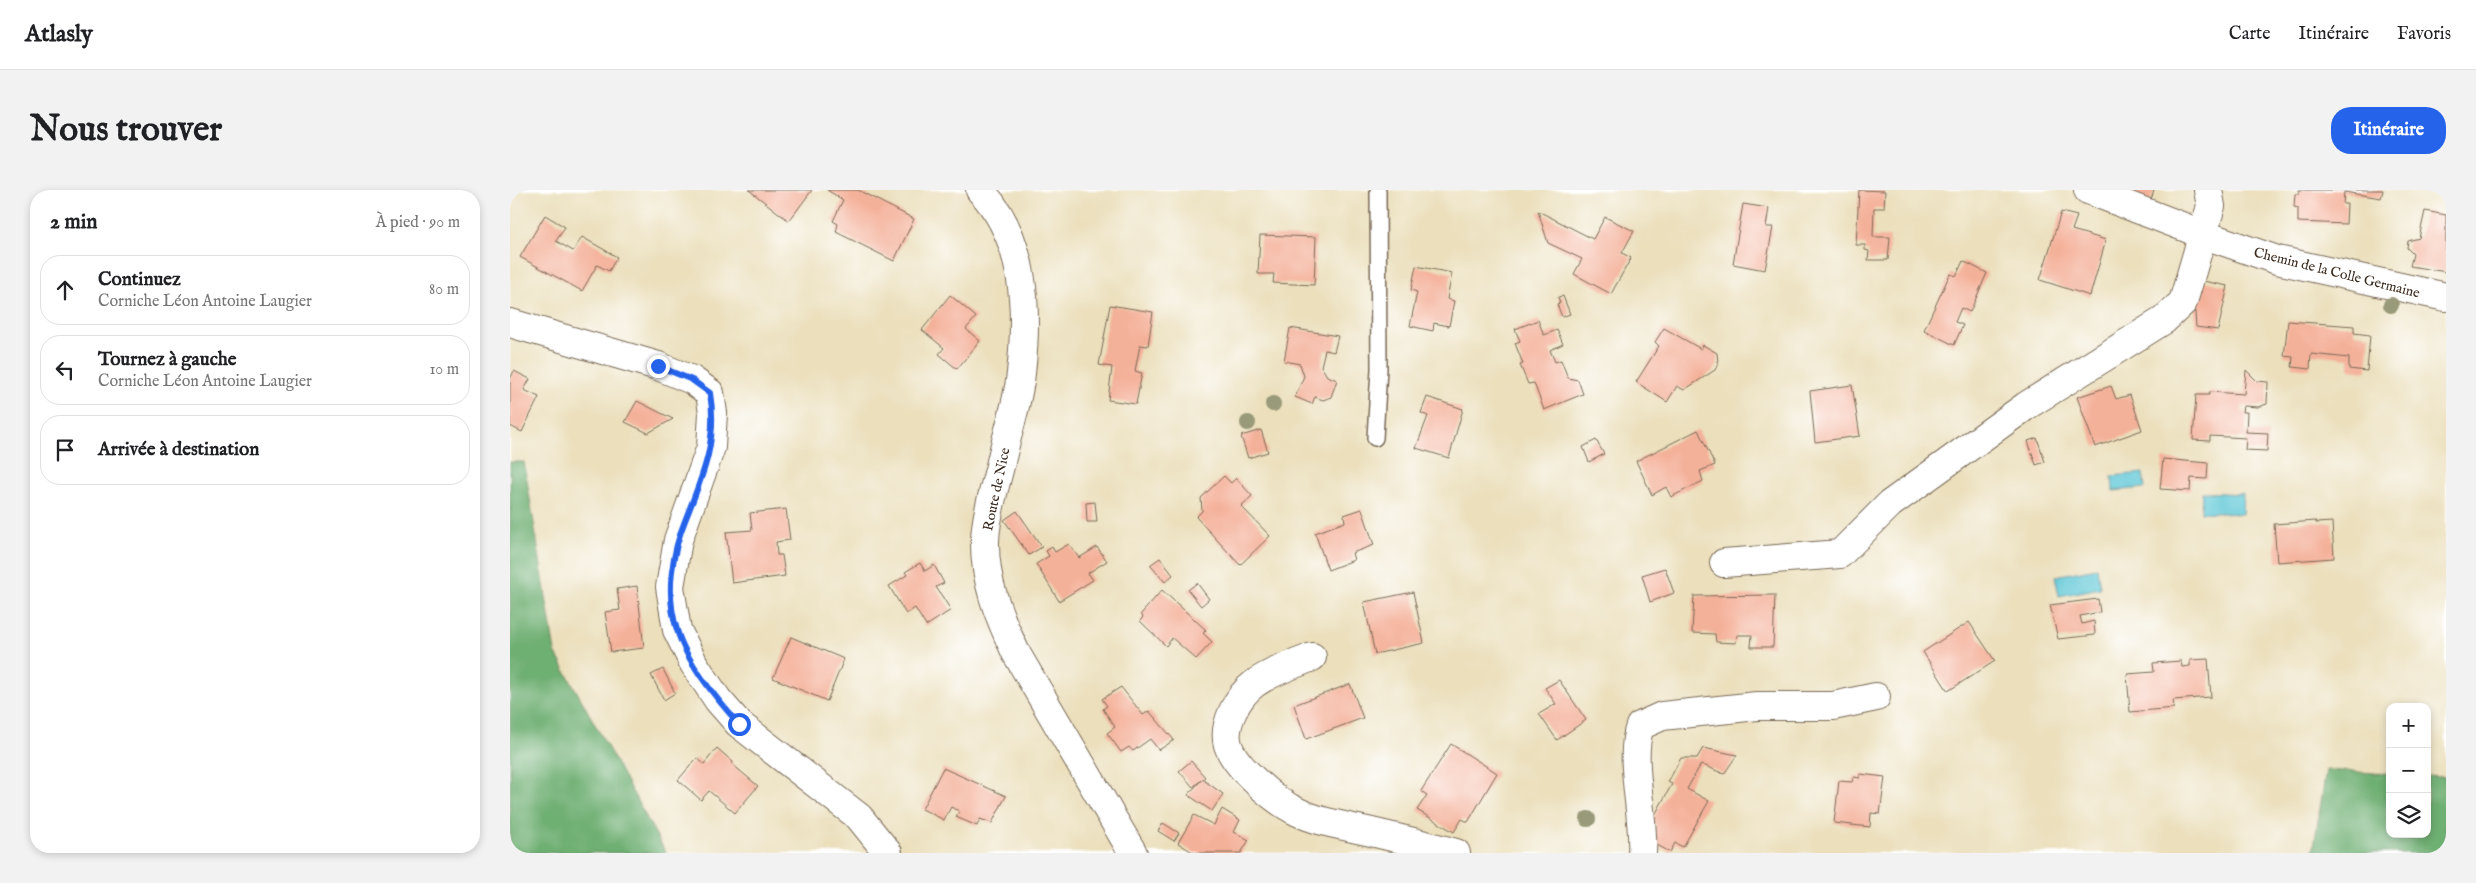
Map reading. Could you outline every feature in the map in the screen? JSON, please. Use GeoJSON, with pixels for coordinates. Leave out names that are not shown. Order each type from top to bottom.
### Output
{"type":"FeatureCollection","features":[{"type":"Feature","properties":{"kind":"street","name":"Route de Nice"},"geometry":{"type":"LineString","coordinates":[[980,190],[992,202],[1012,243],[1020,270],[1024,323],[1021,375],[990,510],[985,540],[991,592],[1002,623],[1016,652],[1133,853]]}},
{"type":"Feature","properties":{"kind":"street","name":"Chemin de la Colle Germaine"},"geometry":{"type":"LineString","coordinates":[[2088,190],[2202,234],[2277,260],[2446,297]]}},
{"type":"Feature","properties":{"kind":"street"},"geometry":{"type":"LineString","coordinates":[[1724,564],[1840,554],[1890,504],[2026,406],[2164,320],[2183,302],[2211,206],[2208,190]]}},
{"type":"Feature","properties":{"kind":"street"},"geometry":{"type":"LineString","coordinates":[[510,323],[658,366],[692,380],[710,393],[713,413],[711,448],[678,540],[670,588],[677,630],[694,664],[718,700],[739,724],[859,817],[888,853]]}},
{"type":"Feature","properties":{"kind":"street"},"geometry":{"type":"LineString","coordinates":[[1312,657],[1266,677],[1253,685],[1240,699],[1227,730],[1227,743],[1234,758],[1277,800],[1298,812],[1329,823],[1456,853]]}},
{"type":"Feature","properties":{"kind":"street"},"geometry":{"type":"LineString","coordinates":[[1642,853],[1637,756],[1640,726],[1662,716],[1756,706],[1833,706],[1876,697]]}},
{"type":"Feature","properties":{"kind":"lane"},"geometry":{"type":"LineString","coordinates":[[1375,438],[1379,369],[1378,190]]}},
{"type":"Feature","properties":{"kind":"green space"},"geometry":{"type":"Polygon","coordinates":[[[510,462],[524,462],[555,652],[666,853],[510,853],[510,462]]]}},
{"type":"Feature","properties":{"kind":"green space"},"geometry":{"type":"Polygon","coordinates":[[[2326,770],[2386,774],[2386,838],[2431,838],[2431,776],[2446,777],[2446,853],[2313,853],[2326,770]]]}},
{"type":"Feature","properties":{"kind":"water"},"geometry":{"type":"Polygon","coordinates":[[[2143,473],[2145,488],[2113,491],[2112,476],[2143,473]]]}},
{"type":"Feature","properties":{"kind":"water"},"geometry":{"type":"Polygon","coordinates":[[[2202,492],[2243,494],[2242,514],[2201,512],[2202,492]]]}},
{"type":"Feature","properties":{"kind":"water"},"geometry":{"type":"Polygon","coordinates":[[[2097,568],[2100,588],[2059,596],[2055,576],[2097,568]]]}},
{"type":"Feature","properties":{"kind":"building"},"geometry":{"type":"Polygon","coordinates":[[[749,190],[812,190],[789,221],[749,190]]]}},
{"type":"Feature","properties":{"kind":"building"},"geometry":{"type":"Polygon","coordinates":[[[827,190],[858,190],[914,219],[894,261],[836,232],[838,224],[833,221],[843,200],[827,190]]]}},
{"type":"Feature","properties":{"kind":"building"},"geometry":{"type":"Polygon","coordinates":[[[1859,190],[1885,191],[1884,208],[1874,208],[1873,237],[1890,237],[1888,260],[1868,260],[1869,251],[1865,250],[1865,245],[1856,245],[1859,190]]]}},
{"type":"Feature","properties":{"kind":"building"},"geometry":{"type":"Polygon","coordinates":[[[2122,190],[2153,190],[2154,191],[2150,202],[2122,190]]]}},
{"type":"Feature","properties":{"kind":"building"},"geometry":{"type":"Polygon","coordinates":[[[2299,190],[2383,190],[2381,198],[2344,192],[2343,204],[2347,204],[2346,224],[2298,222],[2298,208],[2294,207],[2295,194],[2299,194],[2299,190]]]}},
{"type":"Feature","properties":{"kind":"building"},"geometry":{"type":"Polygon","coordinates":[[[1743,204],[1769,208],[1766,227],[1773,227],[1765,270],[1733,264],[1743,204]]]}},
{"type":"Feature","properties":{"kind":"building"},"geometry":{"type":"Polygon","coordinates":[[[1538,211],[1593,239],[1605,217],[1634,231],[1622,253],[1631,258],[1611,294],[1574,274],[1582,259],[1548,243],[1538,211]]]}},
{"type":"Feature","properties":{"kind":"building"},"geometry":{"type":"Polygon","coordinates":[[[2425,211],[2446,215],[2446,272],[2410,266],[2413,254],[2407,248],[2408,241],[2419,238],[2425,211]]]}},
{"type":"Feature","properties":{"kind":"building"},"geometry":{"type":"Polygon","coordinates":[[[2061,212],[2077,216],[2072,230],[2106,240],[2090,296],[2040,280],[2061,212]]]}},
{"type":"Feature","properties":{"kind":"building"},"geometry":{"type":"Polygon","coordinates":[[[545,215],[565,227],[556,241],[573,251],[582,237],[617,257],[609,271],[597,265],[582,291],[520,257],[545,215]]]}},
{"type":"Feature","properties":{"kind":"building"},"geometry":{"type":"Polygon","coordinates":[[[1260,235],[1316,237],[1314,285],[1273,283],[1274,274],[1258,274],[1260,235]]]}},
{"type":"Feature","properties":{"kind":"building"},"geometry":{"type":"Polygon","coordinates":[[[1963,261],[1987,273],[1970,312],[1961,308],[1955,322],[1963,325],[1954,345],[1924,330],[1950,274],[1956,276],[1963,261]]]}},
{"type":"Feature","properties":{"kind":"building"},"geometry":{"type":"Polygon","coordinates":[[[1416,266],[1452,273],[1447,299],[1454,301],[1449,326],[1434,323],[1433,331],[1410,326],[1417,292],[1411,290],[1416,266]]]}},
{"type":"Feature","properties":{"kind":"building"},"geometry":{"type":"Polygon","coordinates":[[[2198,280],[2228,286],[2218,330],[2196,327],[2194,299],[2198,280]]]}},
{"type":"Feature","properties":{"kind":"building"},"geometry":{"type":"Polygon","coordinates":[[[950,295],[976,317],[966,329],[980,341],[957,369],[939,354],[944,348],[922,330],[950,295]]]}},
{"type":"Feature","properties":{"kind":"building"},"geometry":{"type":"Polygon","coordinates":[[[1563,296],[1570,314],[1562,317],[1557,304],[1560,303],[1558,297],[1563,296]]]}},
{"type":"Feature","properties":{"kind":"building"},"geometry":{"type":"Polygon","coordinates":[[[1110,305],[1153,312],[1148,346],[1140,345],[1135,371],[1142,373],[1136,404],[1108,400],[1112,367],[1099,365],[1110,305]]]}},
{"type":"Feature","properties":{"kind":"building"},"geometry":{"type":"Polygon","coordinates":[[[1538,320],[1544,335],[1557,330],[1563,344],[1550,350],[1555,362],[1561,360],[1568,378],[1578,380],[1583,394],[1544,410],[1534,383],[1528,384],[1520,365],[1523,364],[1515,343],[1520,341],[1515,329],[1538,320]]]}},
{"type":"Feature","properties":{"kind":"building"},"geometry":{"type":"Polygon","coordinates":[[[2288,321],[2354,326],[2354,333],[2370,335],[2367,371],[2349,369],[2349,358],[2311,354],[2310,369],[2292,367],[2293,357],[2284,356],[2288,321]]]}},
{"type":"Feature","properties":{"kind":"building"},"geometry":{"type":"Polygon","coordinates":[[[1290,328],[1338,336],[1334,352],[1325,350],[1321,366],[1327,376],[1337,380],[1331,397],[1323,400],[1315,397],[1312,404],[1295,397],[1304,376],[1300,364],[1284,361],[1290,328]]]}},
{"type":"Feature","properties":{"kind":"building"},"geometry":{"type":"Polygon","coordinates":[[[1664,328],[1701,349],[1703,345],[1717,353],[1718,363],[1715,370],[1684,390],[1677,386],[1667,402],[1636,382],[1659,346],[1655,342],[1664,328]]]}},
{"type":"Feature","properties":{"kind":"building"},"geometry":{"type":"Polygon","coordinates":[[[2246,370],[2257,381],[2268,382],[2267,404],[2258,407],[2243,406],[2242,412],[2247,412],[2246,432],[2268,433],[2267,451],[2245,450],[2246,438],[2210,436],[2210,441],[2193,440],[2196,395],[2209,395],[2209,392],[2244,394],[2246,370]]]}},
{"type":"Feature","properties":{"kind":"building"},"geometry":{"type":"Polygon","coordinates":[[[514,371],[530,379],[524,390],[539,397],[522,432],[510,426],[510,379],[514,371]]]}},
{"type":"Feature","properties":{"kind":"building"},"geometry":{"type":"Polygon","coordinates":[[[1852,385],[1860,436],[1815,442],[1810,391],[1852,385]]]}},
{"type":"Feature","properties":{"kind":"building"},"geometry":{"type":"Polygon","coordinates":[[[2111,386],[2116,399],[2130,395],[2142,430],[2095,447],[2077,397],[2111,386]]]}},
{"type":"Feature","properties":{"kind":"building"},"geometry":{"type":"Polygon","coordinates":[[[1427,397],[1463,409],[1449,458],[1416,448],[1428,416],[1421,413],[1427,397]]]}},
{"type":"Feature","properties":{"kind":"building"},"geometry":{"type":"Polygon","coordinates":[[[637,401],[673,419],[648,433],[625,422],[637,401]]]}},
{"type":"Feature","properties":{"kind":"building"},"geometry":{"type":"Polygon","coordinates":[[[1261,430],[1268,452],[1248,458],[1241,436],[1261,430]]]}},
{"type":"Feature","properties":{"kind":"building"},"geometry":{"type":"Polygon","coordinates":[[[1698,430],[1715,465],[1700,471],[1703,481],[1671,497],[1666,487],[1652,495],[1636,461],[1698,430]]]}},
{"type":"Feature","properties":{"kind":"building"},"geometry":{"type":"Polygon","coordinates":[[[2037,438],[2045,462],[2036,465],[2028,441],[2037,438]]]}},
{"type":"Feature","properties":{"kind":"building"},"geometry":{"type":"Polygon","coordinates":[[[1596,440],[1604,454],[1589,462],[1583,447],[1596,440]]]}},
{"type":"Feature","properties":{"kind":"building"},"geometry":{"type":"Polygon","coordinates":[[[2163,459],[2208,463],[2207,479],[2191,478],[2190,491],[2160,489],[2163,459]]]}},
{"type":"Feature","properties":{"kind":"building"},"geometry":{"type":"Polygon","coordinates":[[[1224,476],[1231,483],[1236,478],[1252,496],[1241,506],[1270,536],[1240,565],[1196,517],[1202,511],[1201,498],[1224,476]]]}},
{"type":"Feature","properties":{"kind":"building"},"geometry":{"type":"Polygon","coordinates":[[[1095,502],[1097,522],[1087,522],[1086,503],[1095,502]]]}},
{"type":"Feature","properties":{"kind":"building"},"geometry":{"type":"Polygon","coordinates":[[[786,509],[790,540],[776,542],[777,555],[782,555],[785,576],[732,583],[726,532],[752,530],[750,513],[786,509]]]}},
{"type":"Feature","properties":{"kind":"building"},"geometry":{"type":"Polygon","coordinates":[[[1362,509],[1374,545],[1352,553],[1354,560],[1328,570],[1315,533],[1345,522],[1344,515],[1362,509]]]}},
{"type":"Feature","properties":{"kind":"building"},"geometry":{"type":"Polygon","coordinates":[[[1017,511],[1042,547],[1029,555],[1004,520],[1017,511]]]}},
{"type":"Feature","properties":{"kind":"building"},"geometry":{"type":"Polygon","coordinates":[[[2316,521],[2316,523],[2332,522],[2334,558],[2277,562],[2274,524],[2316,521]]]}},
{"type":"Feature","properties":{"kind":"building"},"geometry":{"type":"Polygon","coordinates":[[[1069,544],[1079,558],[1097,547],[1107,561],[1088,573],[1093,580],[1059,601],[1036,564],[1049,556],[1046,551],[1052,547],[1055,552],[1069,544]]]}},
{"type":"Feature","properties":{"kind":"building"},"geometry":{"type":"Polygon","coordinates":[[[1160,558],[1173,575],[1165,582],[1150,565],[1160,558]]]}},
{"type":"Feature","properties":{"kind":"building"},"geometry":{"type":"Polygon","coordinates":[[[920,563],[925,571],[934,565],[944,583],[936,587],[951,610],[926,626],[915,608],[906,614],[889,586],[907,575],[905,572],[920,563]]]}},
{"type":"Feature","properties":{"kind":"building"},"geometry":{"type":"Polygon","coordinates":[[[1665,568],[1674,593],[1650,602],[1642,575],[1665,568]]]}},
{"type":"Feature","properties":{"kind":"building"},"geometry":{"type":"Polygon","coordinates":[[[1197,583],[1209,599],[1201,606],[1188,590],[1197,583]]]}},
{"type":"Feature","properties":{"kind":"building"},"geometry":{"type":"Polygon","coordinates":[[[637,586],[644,648],[611,652],[605,612],[620,610],[617,589],[637,586]]]}},
{"type":"Feature","properties":{"kind":"building"},"geometry":{"type":"Polygon","coordinates":[[[1162,590],[1206,630],[1203,633],[1212,642],[1196,659],[1172,638],[1166,646],[1140,621],[1143,617],[1141,614],[1162,590]]]}},
{"type":"Feature","properties":{"kind":"building"},"geometry":{"type":"Polygon","coordinates":[[[1413,592],[1424,643],[1375,654],[1364,602],[1413,592]]]}},
{"type":"Feature","properties":{"kind":"building"},"geometry":{"type":"Polygon","coordinates":[[[1775,595],[1773,647],[1751,647],[1752,635],[1737,635],[1736,643],[1716,642],[1715,634],[1692,633],[1694,596],[1775,595]]]}},
{"type":"Feature","properties":{"kind":"building"},"geometry":{"type":"Polygon","coordinates":[[[2098,599],[2100,612],[2080,616],[2082,624],[2094,621],[2095,635],[2058,639],[2050,605],[2098,599]]]}},
{"type":"Feature","properties":{"kind":"building"},"geometry":{"type":"Polygon","coordinates":[[[1969,622],[1995,661],[1948,691],[1923,652],[1969,622]]]}},
{"type":"Feature","properties":{"kind":"building"},"geometry":{"type":"Polygon","coordinates":[[[791,637],[844,659],[827,701],[773,678],[791,637]]]}},
{"type":"Feature","properties":{"kind":"building"},"geometry":{"type":"Polygon","coordinates":[[[2208,659],[2211,697],[2173,700],[2174,708],[2130,712],[2127,674],[2154,672],[2153,663],[2181,661],[2182,667],[2190,666],[2190,660],[2208,659]]]}},
{"type":"Feature","properties":{"kind":"building"},"geometry":{"type":"Polygon","coordinates":[[[663,669],[675,693],[664,700],[651,675],[663,669]]]}},
{"type":"Feature","properties":{"kind":"building"},"geometry":{"type":"Polygon","coordinates":[[[1559,680],[1586,720],[1557,740],[1539,714],[1556,704],[1545,688],[1559,680]]]}},
{"type":"Feature","properties":{"kind":"building"},"geometry":{"type":"Polygon","coordinates":[[[1350,684],[1363,718],[1306,739],[1294,705],[1350,684]]]}},
{"type":"Feature","properties":{"kind":"building"},"geometry":{"type":"Polygon","coordinates":[[[1121,687],[1143,715],[1149,711],[1174,740],[1159,750],[1150,739],[1133,751],[1129,747],[1121,752],[1107,733],[1115,727],[1103,709],[1107,706],[1102,699],[1121,687]]]}},
{"type":"Feature","properties":{"kind":"building"},"geometry":{"type":"Polygon","coordinates":[[[1451,744],[1497,773],[1468,822],[1462,819],[1454,832],[1417,810],[1427,795],[1421,791],[1451,744]]]}},
{"type":"Feature","properties":{"kind":"building"},"geometry":{"type":"Polygon","coordinates":[[[717,748],[733,762],[732,764],[758,786],[735,813],[709,791],[701,800],[678,780],[697,758],[704,764],[717,748]]]}},
{"type":"Feature","properties":{"kind":"building"},"geometry":{"type":"Polygon","coordinates":[[[1703,748],[1737,755],[1724,774],[1701,764],[1687,789],[1709,801],[1683,847],[1675,843],[1670,852],[1646,839],[1656,824],[1651,822],[1672,784],[1668,782],[1681,758],[1697,758],[1703,748]]]}},
{"type":"Feature","properties":{"kind":"building"},"geometry":{"type":"Polygon","coordinates":[[[1191,761],[1205,777],[1193,787],[1179,771],[1191,761]]]}},
{"type":"Feature","properties":{"kind":"building"},"geometry":{"type":"Polygon","coordinates":[[[943,768],[1006,796],[992,823],[980,819],[977,826],[956,817],[959,811],[951,807],[944,820],[922,809],[943,768]]]}},
{"type":"Feature","properties":{"kind":"building"},"geometry":{"type":"Polygon","coordinates":[[[1860,774],[1885,777],[1880,814],[1871,813],[1870,827],[1834,823],[1839,781],[1852,782],[1854,777],[1860,778],[1860,774]]]}},
{"type":"Feature","properties":{"kind":"building"},"geometry":{"type":"Polygon","coordinates":[[[1202,779],[1223,794],[1212,811],[1188,795],[1202,779]]]}},
{"type":"Feature","properties":{"kind":"building"},"geometry":{"type":"Polygon","coordinates":[[[1222,809],[1240,820],[1234,832],[1249,840],[1241,853],[1194,853],[1178,843],[1194,815],[1214,825],[1222,809]]]}},
{"type":"Feature","properties":{"kind":"building"},"geometry":{"type":"Polygon","coordinates":[[[1163,823],[1179,833],[1174,841],[1158,831],[1163,823]]]}},
{"type":"Feature","properties":{"kind":"route"},"geometry":{"type":"LineString","coordinates":[[658,366],[692,380],[710,393],[713,413],[711,448],[678,540],[670,588],[677,630],[694,664],[718,700],[739,724]]}}]}
